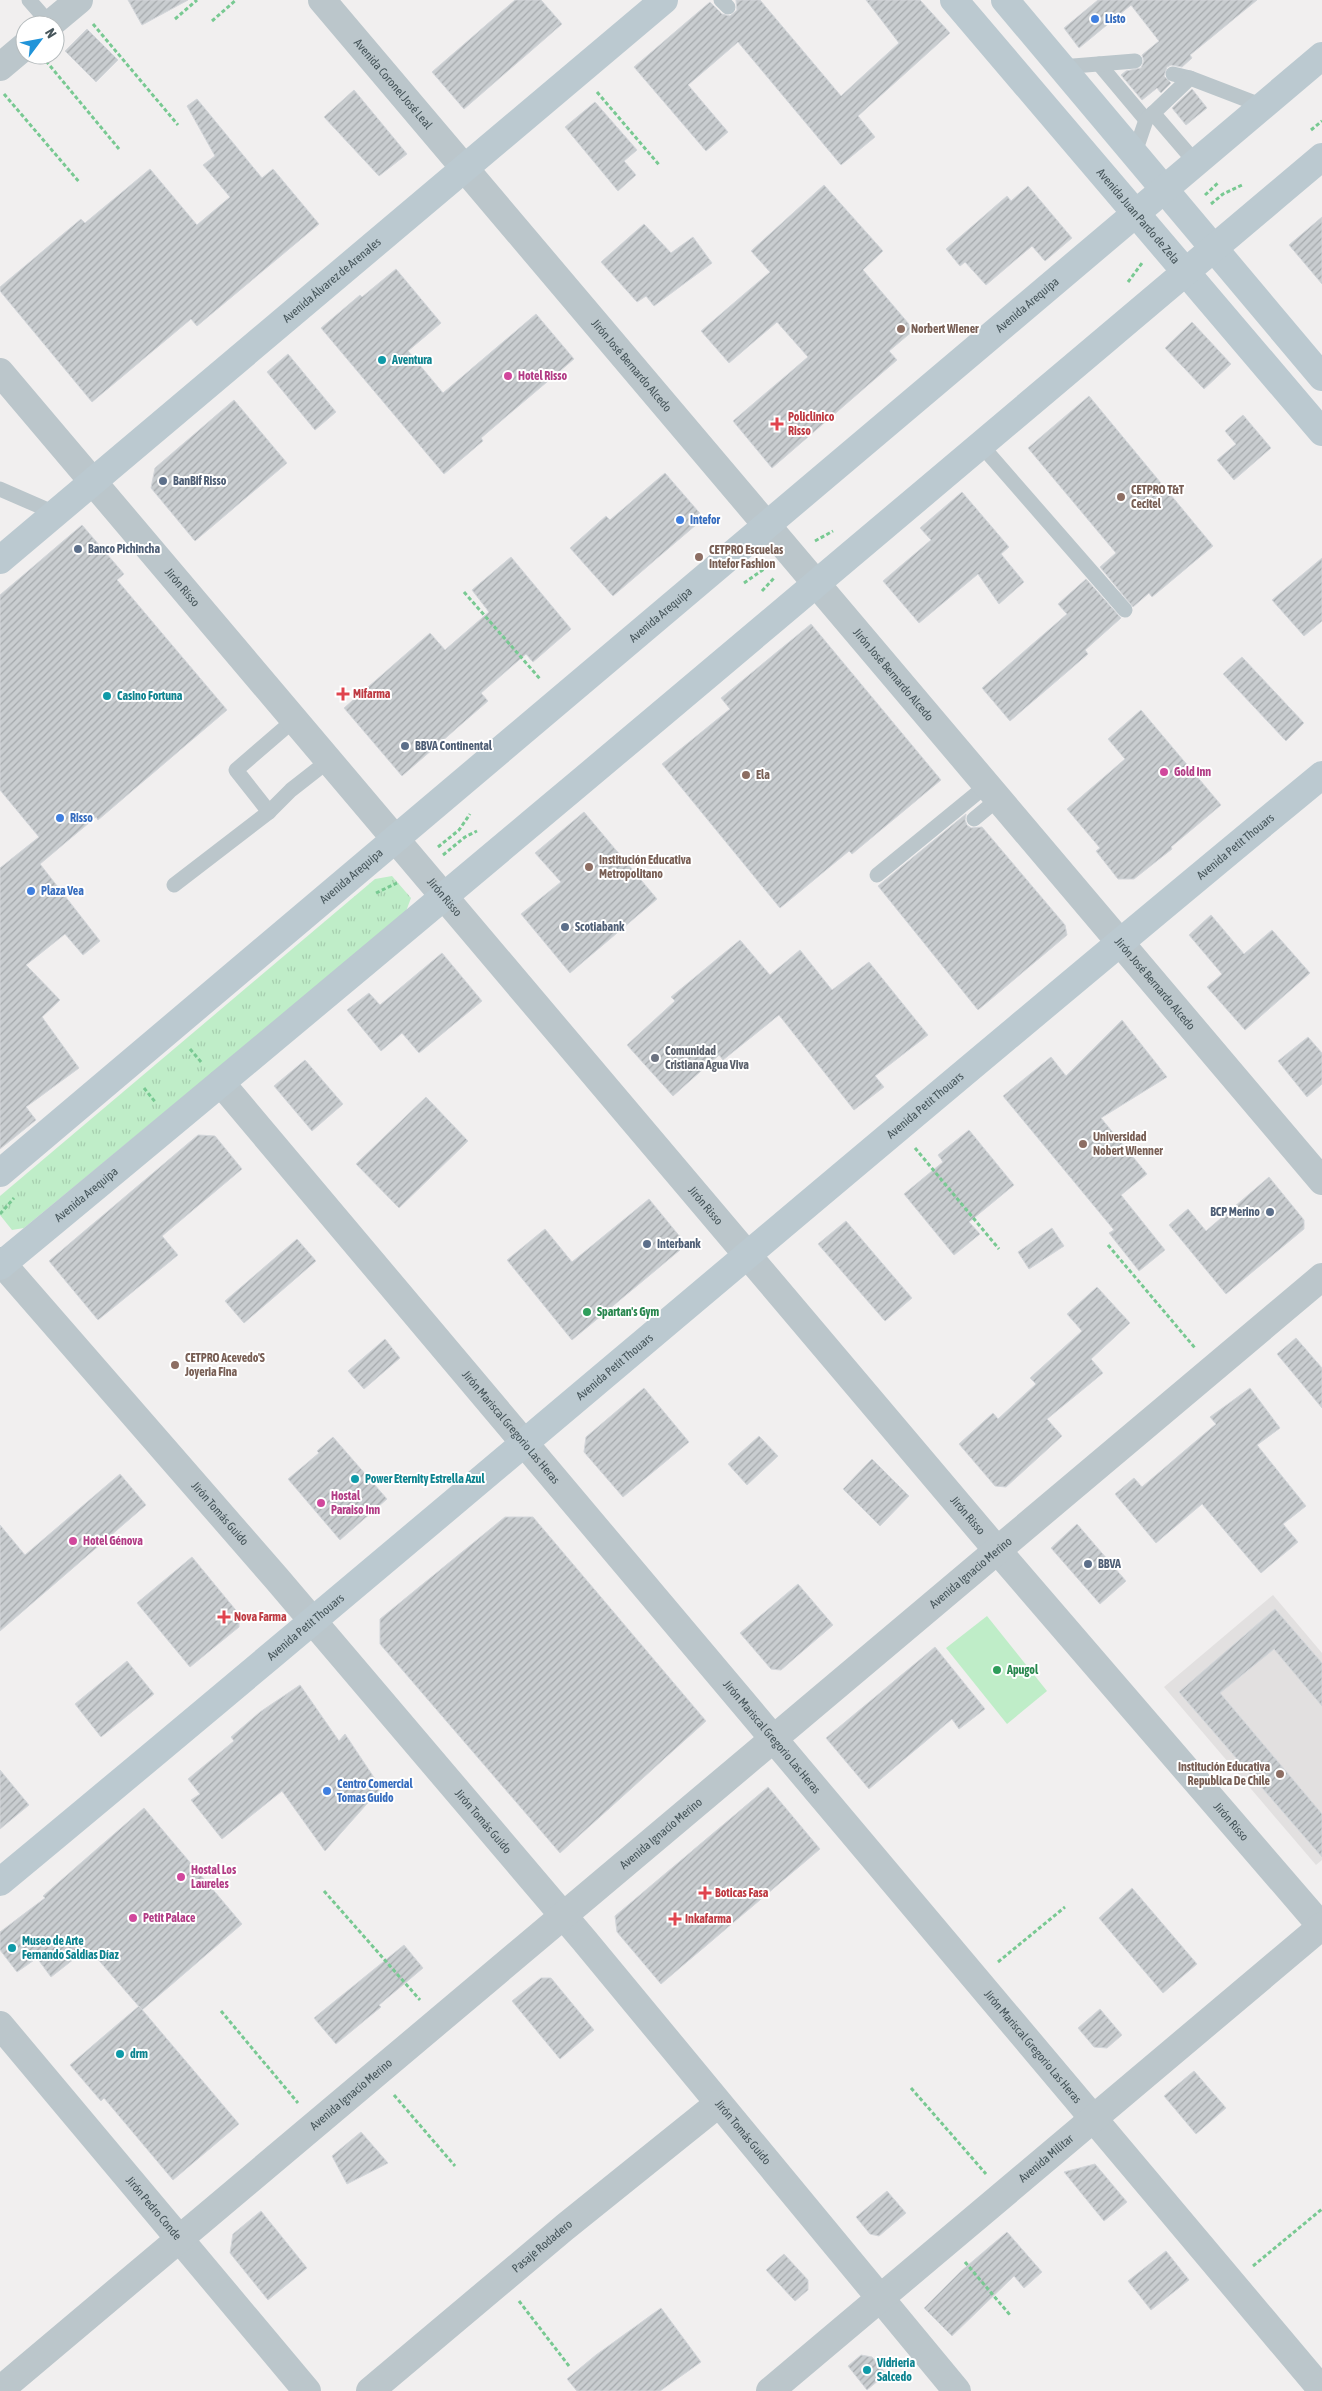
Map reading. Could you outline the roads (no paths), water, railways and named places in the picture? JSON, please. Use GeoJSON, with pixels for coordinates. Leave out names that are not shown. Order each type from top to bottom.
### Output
{"type":"FeatureCollection","features":[{"type":"Feature","properties":{"kind":"main road","name":"Avenida Álvarez de Arenales"},"geometry":{"type":"LineString","coordinates":[[0,560],[664,0]]}},
{"type":"Feature","properties":{"kind":"main road","name":"Avenida Juan Pardo de Zela"},"geometry":{"type":"LineString","coordinates":[[954,0],[1322,432]]}},
{"type":"Feature","properties":{"kind":"main road"},"geometry":{"type":"LineString","coordinates":[[1005,0],[1322,377]]}},
{"type":"Feature","properties":{"kind":"main road","name":"Avenida Arequipa"},"geometry":{"type":"LineString","coordinates":[[0,1173],[1322,56]]}},
{"type":"Feature","properties":{"kind":"main road","name":"Avenida Arequipa"},"geometry":{"type":"LineString","coordinates":[[1,1263],[444,898],[663,711],[981,446],[1322,157]]}},
{"type":"Feature","properties":{"kind":"main road","name":"Avenida Petit Thouars"},"geometry":{"type":"LineString","coordinates":[[0,1882],[524,1444],[898,1127],[1322,775]]}},
{"type":"Feature","properties":{"kind":"street","name":"Avenida Coronel José Leal"},"geometry":{"type":"LineString","coordinates":[[322,0],[464,169]]}},
{"type":"Feature","properties":{"kind":"street"},"geometry":{"type":"LineString","coordinates":[[61,15],[77,1]]}},
{"type":"Feature","properties":{"kind":"street"},"geometry":{"type":"LineString","coordinates":[[0,67],[15,54]]}},
{"type":"Feature","properties":{"kind":"street","name":"Jirón José Bernardo Alcedo"},"geometry":{"type":"LineString","coordinates":[[464,169],[1322,1181]]}},
{"type":"Feature","properties":{"kind":"street","name":"Jirón Risso"},"geometry":{"type":"LineString","coordinates":[[0,372],[746,1255],[1322,1927]]}},
{"type":"Feature","properties":{"kind":"street","name":"Jirón Mariscal Gregorio Las Heras"},"geometry":{"type":"LineString","coordinates":[[221,1083],[1322,2390]]}},
{"type":"Feature","properties":{"kind":"street","name":"Jirón Tomás Guido"},"geometry":{"type":"LineString","coordinates":[[1,1263],[313,1621],[563,1916],[957,2391]]}},
{"type":"Feature","properties":{"kind":"street","name":"Avenida Ignacio Merino"},"geometry":{"type":"LineString","coordinates":[[0,2390],[1322,1277]]}},
{"type":"Feature","properties":{"kind":"street","name":"Avenida Militar"},"geometry":{"type":"LineString","coordinates":[[770,2391],[1322,1927]]}},
{"type":"Feature","properties":{"kind":"street","name":"Jirón Pedro Conde"},"geometry":{"type":"LineString","coordinates":[[0,2025],[307,2391]]}},
{"type":"Feature","properties":{"kind":"street","name":"Pasaje Rodadero"},"geometry":{"type":"LineString","coordinates":[[370,2391],[718,2104]]}},
{"type":"Feature","properties":{"kind":"lane"},"geometry":{"type":"LineString","coordinates":[[29,0],[42,15]]}},
{"type":"Feature","properties":{"kind":"lane"},"geometry":{"type":"LineString","coordinates":[[1062,67],[1135,61]]}},
{"type":"Feature","properties":{"kind":"lane"},"geometry":{"type":"LineString","coordinates":[[1099,64],[1196,163]]}},
{"type":"Feature","properties":{"kind":"lane"},"geometry":{"type":"LineString","coordinates":[[1173,74],[1190,78],[1263,106]]}},
{"type":"Feature","properties":{"kind":"lane"},"geometry":{"type":"LineString","coordinates":[[1134,154],[1150,116],[1190,78]]}},
{"type":"Feature","properties":{"kind":"lane"},"geometry":{"type":"LineString","coordinates":[[981,446],[1125,610]]}},
{"type":"Feature","properties":{"kind":"lane"},"geometry":{"type":"LineString","coordinates":[[0,490],[56,513]]}},
{"type":"Feature","properties":{"kind":"lane"},"geometry":{"type":"LineString","coordinates":[[269,812],[236,770],[294,720]]}},
{"type":"Feature","properties":{"kind":"lane"},"geometry":{"type":"LineString","coordinates":[[174,885],[269,812],[291,790],[328,761]]}},
{"type":"Feature","properties":{"kind":"lane"},"geometry":{"type":"LineString","coordinates":[[974,818],[992,792]]}},
{"type":"Feature","properties":{"kind":"lane"},"geometry":{"type":"LineString","coordinates":[[877,875],[992,792]]}},
{"type":"Feature","properties":{"kind":"place","name":"Listo"},"geometry":{"type":"Point","coordinates":[1095,19]}},
{"type":"Feature","properties":{"kind":"place","name":"Norbert Wiener"},"geometry":{"type":"Point","coordinates":[901,329]}},
{"type":"Feature","properties":{"kind":"place","name":"Aventura"},"geometry":{"type":"Point","coordinates":[382,360]}},
{"type":"Feature","properties":{"kind":"place","name":"Hotel Risso"},"geometry":{"type":"Point","coordinates":[508,376]}},
{"type":"Feature","properties":{"kind":"place","name":"Policlinico Risso"},"geometry":{"type":"Point","coordinates":[777,424]}},
{"type":"Feature","properties":{"kind":"place","name":"BanBif Risso"},"geometry":{"type":"Point","coordinates":[163,481]}},
{"type":"Feature","properties":{"kind":"place","name":"CETPRO T&T Cecitel"},"geometry":{"type":"Point","coordinates":[1121,497]}},
{"type":"Feature","properties":{"kind":"place","name":"Intefor"},"geometry":{"type":"Point","coordinates":[680,520]}},
{"type":"Feature","properties":{"kind":"place","name":"Banco Pichincha"},"geometry":{"type":"Point","coordinates":[78,549]}},
{"type":"Feature","properties":{"kind":"place","name":"CETPRO Escuelas Intefor Fashion"},"geometry":{"type":"Point","coordinates":[699,557]}},
{"type":"Feature","properties":{"kind":"place","name":"Mifarma"},"geometry":{"type":"Point","coordinates":[343,694]}},
{"type":"Feature","properties":{"kind":"place","name":"Casino Fortuna"},"geometry":{"type":"Point","coordinates":[107,696]}},
{"type":"Feature","properties":{"kind":"place","name":"BBVA Continental"},"geometry":{"type":"Point","coordinates":[405,746]}},
{"type":"Feature","properties":{"kind":"place","name":"Gold Inn"},"geometry":{"type":"Point","coordinates":[1164,772]}},
{"type":"Feature","properties":{"kind":"place","name":"Ela"},"geometry":{"type":"Point","coordinates":[746,775]}},
{"type":"Feature","properties":{"kind":"place","name":"Risso"},"geometry":{"type":"Point","coordinates":[60,818]}},
{"type":"Feature","properties":{"kind":"place","name":"Institución Educativa Metropolitano"},"geometry":{"type":"Point","coordinates":[589,867]}},
{"type":"Feature","properties":{"kind":"place","name":"Plaza Vea"},"geometry":{"type":"Point","coordinates":[31,891]}},
{"type":"Feature","properties":{"kind":"place","name":"Scotiabank"},"geometry":{"type":"Point","coordinates":[565,927]}},
{"type":"Feature","properties":{"kind":"place","name":"Comunidad Cristiana Agua Viva"},"geometry":{"type":"Point","coordinates":[655,1058]}},
{"type":"Feature","properties":{"kind":"place","name":"Universidad Nobert Wienner"},"geometry":{"type":"Point","coordinates":[1083,1144]}},
{"type":"Feature","properties":{"kind":"place","name":"BCP Merino"},"geometry":{"type":"Point","coordinates":[1270,1212]}},
{"type":"Feature","properties":{"kind":"place","name":"Interbank"},"geometry":{"type":"Point","coordinates":[647,1244]}},
{"type":"Feature","properties":{"kind":"place","name":"Spartan's Gym"},"geometry":{"type":"Point","coordinates":[587,1312]}},
{"type":"Feature","properties":{"kind":"place","name":"CETPRO Acevedo'S Joyeria Fina"},"geometry":{"type":"Point","coordinates":[175,1365]}},
{"type":"Feature","properties":{"kind":"place","name":"Power Eternity Estrella Azul"},"geometry":{"type":"Point","coordinates":[355,1479]}},
{"type":"Feature","properties":{"kind":"place","name":"Hostal Paraiso Inn"},"geometry":{"type":"Point","coordinates":[321,1503]}},
{"type":"Feature","properties":{"kind":"place","name":"Hotel Génova"},"geometry":{"type":"Point","coordinates":[73,1541]}},
{"type":"Feature","properties":{"kind":"place","name":"BBVA"},"geometry":{"type":"Point","coordinates":[1088,1564]}},
{"type":"Feature","properties":{"kind":"place","name":"Nova Farma"},"geometry":{"type":"Point","coordinates":[224,1617]}},
{"type":"Feature","properties":{"kind":"place","name":"Apugol"},"geometry":{"type":"Point","coordinates":[997,1670]}},
{"type":"Feature","properties":{"kind":"place","name":"Institución Educativa Republica De Chile"},"geometry":{"type":"Point","coordinates":[1280,1774]}},
{"type":"Feature","properties":{"kind":"place","name":"Centro Comercial Tomas Guido"},"geometry":{"type":"Point","coordinates":[327,1791]}},
{"type":"Feature","properties":{"kind":"place","name":"Hostal Los Laureles"},"geometry":{"type":"Point","coordinates":[181,1877]}},
{"type":"Feature","properties":{"kind":"place","name":"Boticas Fasa"},"geometry":{"type":"Point","coordinates":[705,1893]}},
{"type":"Feature","properties":{"kind":"place","name":"Petit Palace"},"geometry":{"type":"Point","coordinates":[133,1918]}},
{"type":"Feature","properties":{"kind":"place","name":"Inkafarma"},"geometry":{"type":"Point","coordinates":[675,1919]}},
{"type":"Feature","properties":{"kind":"place","name":"Museo de Arte Fernando Saldias Díaz"},"geometry":{"type":"Point","coordinates":[12,1948]}},
{"type":"Feature","properties":{"kind":"place","name":"drm"},"geometry":{"type":"Point","coordinates":[120,2054]}},
{"type":"Feature","properties":{"kind":"place","name":"Vidrieria Salcedo"},"geometry":{"type":"Point","coordinates":[867,2370]}}]}
